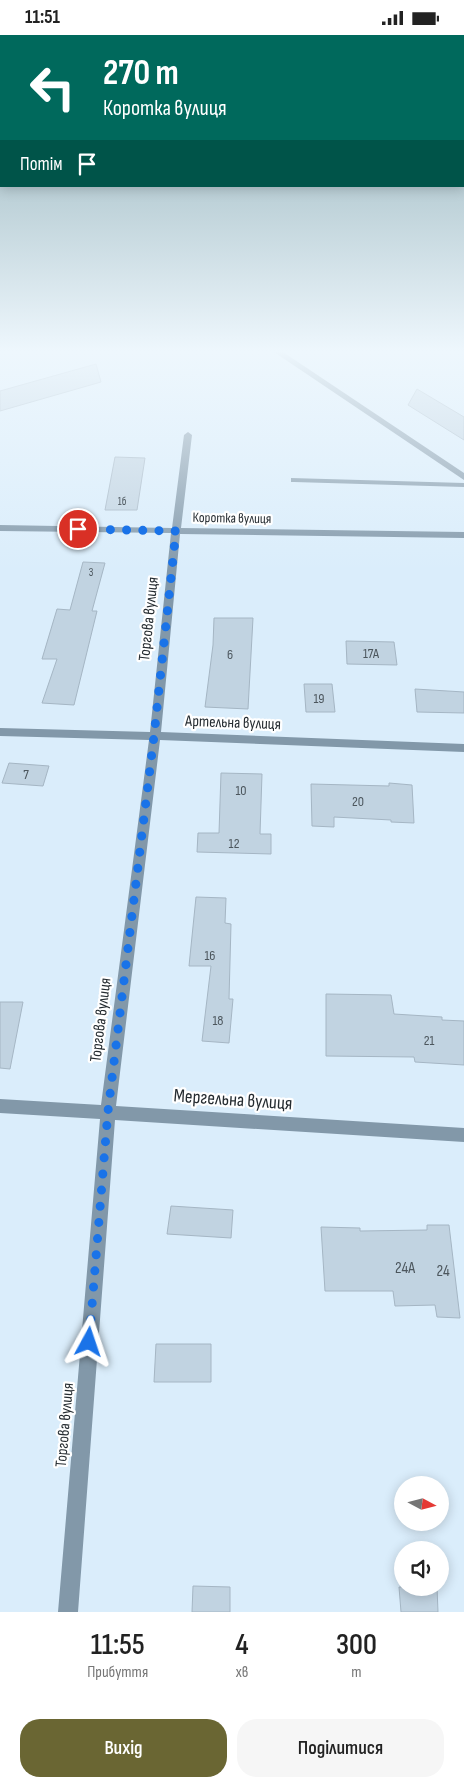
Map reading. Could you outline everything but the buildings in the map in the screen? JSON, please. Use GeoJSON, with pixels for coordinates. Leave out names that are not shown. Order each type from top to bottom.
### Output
{"type":"FeatureCollection","features":[{"type":"Feature","properties":{"kind":"street"},"geometry":{"type":"LineString","coordinates":[[384,424],[464,477]]}},
{"type":"Feature","properties":{"kind":"street","name":"Торгова вулиця"},"geometry":{"type":"LineString","coordinates":[[68,1612],[108,1111],[154,736],[188,435]]}},
{"type":"Feature","properties":{"kind":"street","name":"Коротка вулиця"},"geometry":{"type":"LineString","coordinates":[[0,528],[464,535]]}},
{"type":"Feature","properties":{"kind":"street","name":"Артельна вулиця"},"geometry":{"type":"LineString","coordinates":[[0,732],[464,748]]}},
{"type":"Feature","properties":{"kind":"street","name":"Мергельна вулиця"},"geometry":{"type":"LineString","coordinates":[[0,1106],[108,1111],[464,1135]]}},
{"type":"Feature","properties":{"kind":"lane"},"geometry":{"type":"LineString","coordinates":[[294,480],[464,485]]}},
{"type":"Feature","properties":{"kind":"route"},"geometry":{"type":"LineString","coordinates":[[78,529],[176,531],[154,736],[108,1111],[89,1342]]}}]}
